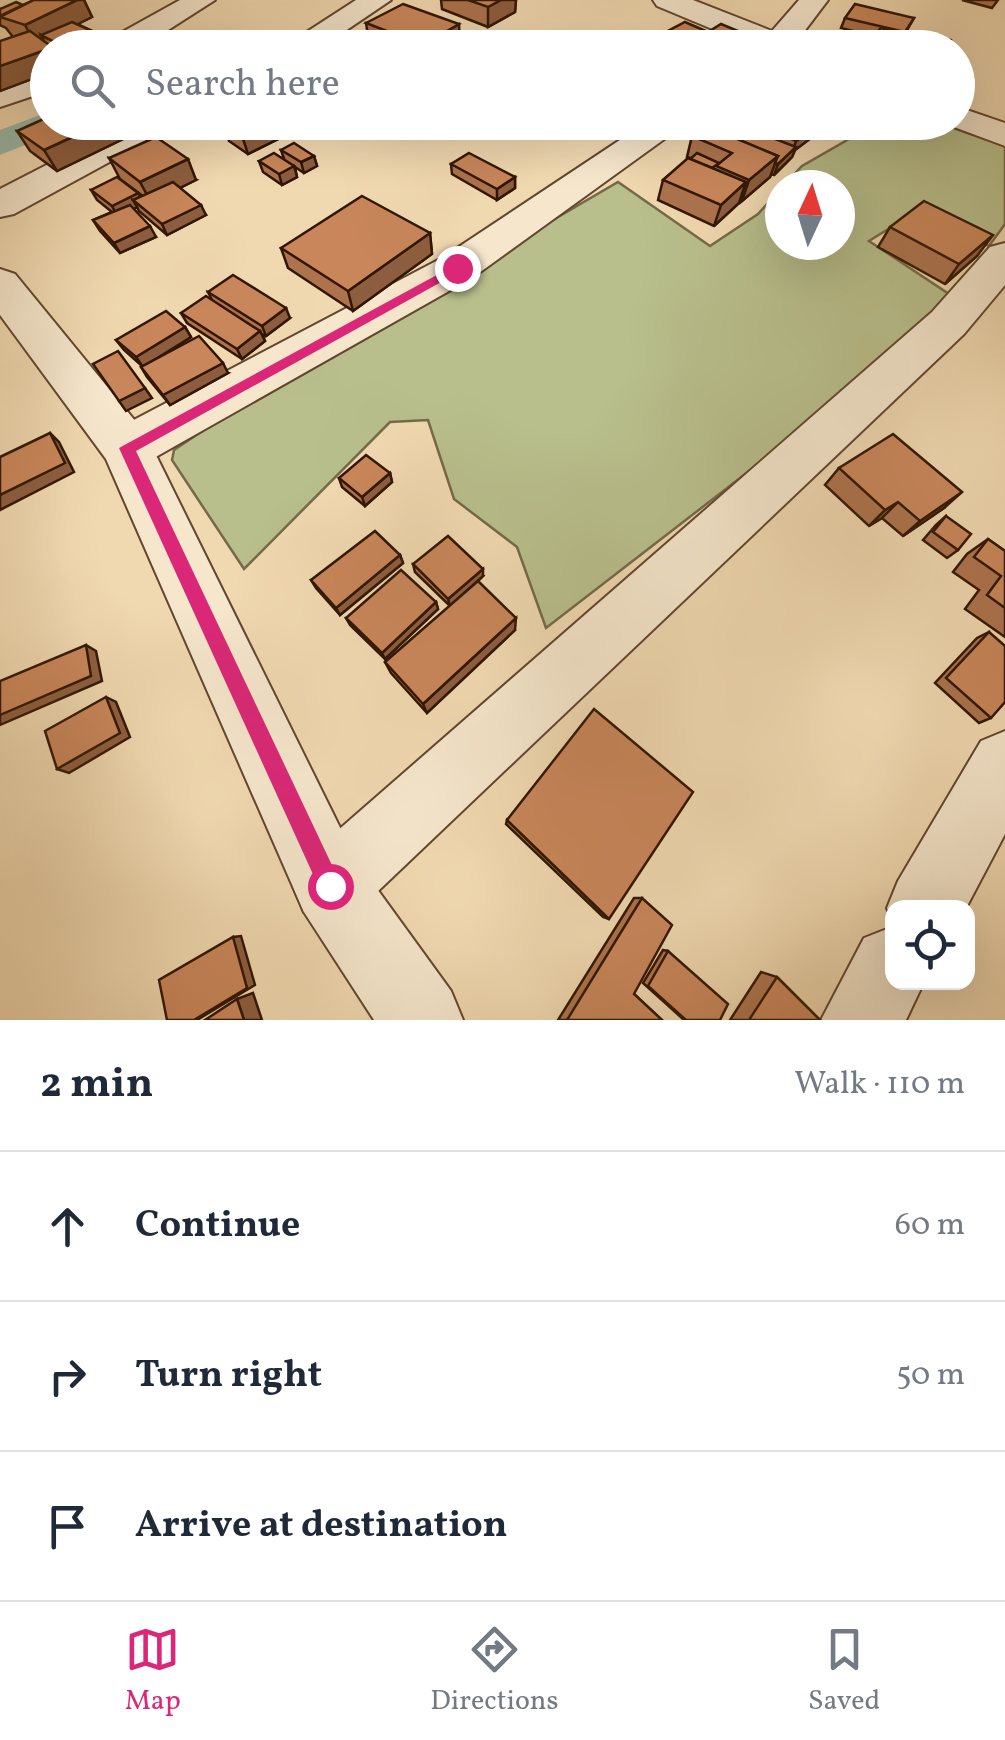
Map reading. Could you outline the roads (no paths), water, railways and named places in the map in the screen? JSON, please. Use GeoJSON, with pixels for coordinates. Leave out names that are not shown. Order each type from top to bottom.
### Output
{"type":"FeatureCollection","features":[{"type":"Feature","properties":{"kind":"street"},"geometry":{"type":"LineString","coordinates":[[148,30],[201,0]]}},
{"type":"Feature","properties":{"kind":"street"},"geometry":{"type":"LineString","coordinates":[[327,30],[376,0]]}},
{"type":"Feature","properties":{"kind":"street"},"geometry":{"type":"LineString","coordinates":[[667,0],[741,30]]}},
{"type":"Feature","properties":{"kind":"street"},"geometry":{"type":"LineString","coordinates":[[792,30],[814,0]]}},
{"type":"Feature","properties":{"kind":"street"},"geometry":{"type":"LineString","coordinates":[[0,97],[30,86]]}},
{"type":"Feature","properties":{"kind":"street"},"geometry":{"type":"LineString","coordinates":[[975,124],[1005,135]]}},
{"type":"Feature","properties":{"kind":"street"},"geometry":{"type":"LineString","coordinates":[[0,205],[124,140]]}},
{"type":"Feature","properties":{"kind":"street"},"geometry":{"type":"LineString","coordinates":[[127,448],[457,268],[645,140]]}},
{"type":"Feature","properties":{"kind":"street"},"geometry":{"type":"LineString","coordinates":[[330,886],[948,324],[1005,256]]}},
{"type":"Feature","properties":{"kind":"street"},"geometry":{"type":"LineString","coordinates":[[0,284],[127,448],[330,886],[422,1020]]}},
{"type":"Feature","properties":{"kind":"street"},"geometry":{"type":"LineString","coordinates":[[930,900],[1005,766]]}},
{"type":"Feature","properties":{"kind":"street"},"geometry":{"type":"LineString","coordinates":[[862,1020],[885,979]]}},
{"type":"Feature","properties":{"kind":"waterway"},"geometry":{"type":"LineString","coordinates":[[0,144],[30,131]]}}]}
